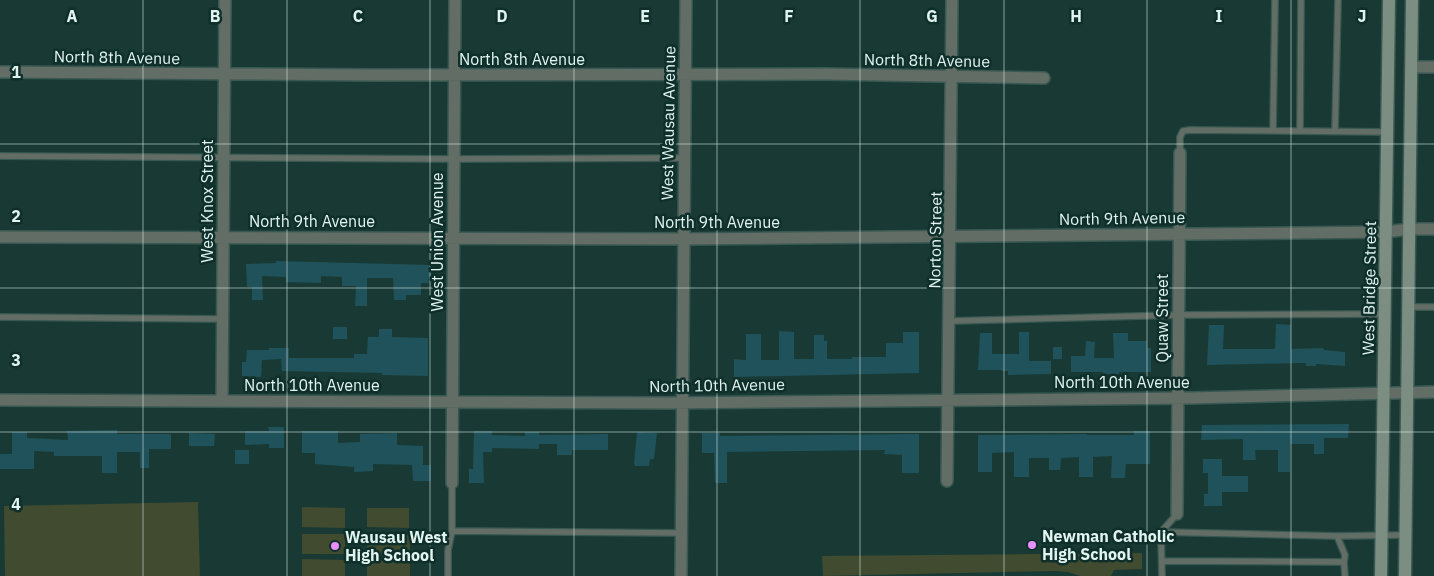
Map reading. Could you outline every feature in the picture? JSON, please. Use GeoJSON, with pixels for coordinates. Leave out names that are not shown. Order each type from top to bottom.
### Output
{"type":"FeatureCollection","features":[{"type":"Feature","properties":{"kind":"main road","name":"West Bridge Street"},"geometry":{"type":"LineString","coordinates":[[1381,576],[1389,0]]}},
{"type":"Feature","properties":{"kind":"main road"},"geometry":{"type":"LineString","coordinates":[[1405,576],[1412,0]]}},
{"type":"Feature","properties":{"kind":"street","name":"West Knox Street"},"geometry":{"type":"LineString","coordinates":[[222,402],[225,0]]}},
{"type":"Feature","properties":{"kind":"street","name":"West Union Avenue"},"geometry":{"type":"LineString","coordinates":[[452,483],[455,0]]}},
{"type":"Feature","properties":{"kind":"street","name":"West Wausau Avenue"},"geometry":{"type":"LineString","coordinates":[[681,576],[686,0]]}},
{"type":"Feature","properties":{"kind":"street","name":"Norton Street"},"geometry":{"type":"LineString","coordinates":[[947,481],[952,0]]}},
{"type":"Feature","properties":{"kind":"street"},"geometry":{"type":"LineString","coordinates":[[1411,66],[1434,67]]}},
{"type":"Feature","properties":{"kind":"street","name":"North 8th Avenue"},"geometry":{"type":"LineString","coordinates":[[0,72],[685,74],[1044,78]]}},
{"type":"Feature","properties":{"kind":"street","name":"Quaw Street"},"geometry":{"type":"LineString","coordinates":[[1176,514],[1180,153]]}},
{"type":"Feature","properties":{"kind":"street","name":"North 9th Avenue"},"geometry":{"type":"LineString","coordinates":[[0,236],[684,239],[1386,232],[1409,229],[1434,229]]}},
{"type":"Feature","properties":{"kind":"street","name":"North 10th Avenue"},"geometry":{"type":"LineString","coordinates":[[0,400],[682,402],[1178,398],[1434,392]]}},
{"type":"Feature","properties":{"kind":"lane"},"geometry":{"type":"LineString","coordinates":[[1273,131],[1276,0]]}},
{"type":"Feature","properties":{"kind":"lane"},"geometry":{"type":"LineString","coordinates":[[1300,131],[1301,0]]}},
{"type":"Feature","properties":{"kind":"lane"},"geometry":{"type":"LineString","coordinates":[[1334,131],[1338,0]]}},
{"type":"Feature","properties":{"kind":"lane"},"geometry":{"type":"LineString","coordinates":[[1180,153],[1180,136],[1183,131],[1190,130],[1387,132]]}},
{"type":"Feature","properties":{"kind":"lane"},"geometry":{"type":"LineString","coordinates":[[0,156],[454,159],[684,158]]}},
{"type":"Feature","properties":{"kind":"lane"},"geometry":{"type":"LineString","coordinates":[[1408,307],[1434,307]]}},
{"type":"Feature","properties":{"kind":"lane"},"geometry":{"type":"LineString","coordinates":[[950,321],[1178,315],[1385,314]]}},
{"type":"Feature","properties":{"kind":"lane"},"geometry":{"type":"LineString","coordinates":[[0,317],[223,318]]}},
{"type":"Feature","properties":{"kind":"lane"},"geometry":{"type":"LineString","coordinates":[[448,576],[448,550],[452,531],[452,483]]}},
{"type":"Feature","properties":{"kind":"lane"},"geometry":{"type":"LineString","coordinates":[[1162,576],[1162,532],[1176,514]]}},
{"type":"Feature","properties":{"kind":"lane"},"geometry":{"type":"LineString","coordinates":[[452,531],[681,533]]}},
{"type":"Feature","properties":{"kind":"lane"},"geometry":{"type":"LineString","coordinates":[[1162,532],[1337,536],[1405,535]]}},
{"type":"Feature","properties":{"kind":"lane"},"geometry":{"type":"LineString","coordinates":[[1337,536],[1345,555],[1346,576]]}},
{"type":"Feature","properties":{"kind":"lane"},"geometry":{"type":"LineString","coordinates":[[1162,561],[1344,562]]}},
{"type":"Feature","properties":{"kind":"green space"},"geometry":{"type":"Polygon","coordinates":[[[198,502],[200,576],[5,576],[4,506],[198,502]]]}},
{"type":"Feature","properties":{"kind":"green space"},"geometry":{"type":"Polygon","coordinates":[[[302,507],[345,508],[345,528],[302,527],[302,507]]]}},
{"type":"Feature","properties":{"kind":"green space"},"geometry":{"type":"Polygon","coordinates":[[[367,508],[409,508],[409,528],[367,527],[367,508]]]}},
{"type":"Feature","properties":{"kind":"green space"},"geometry":{"type":"Polygon","coordinates":[[[302,534],[345,534],[345,554],[302,554],[302,534]]]}},
{"type":"Feature","properties":{"kind":"green space"},"geometry":{"type":"Polygon","coordinates":[[[367,535],[410,535],[410,554],[367,554],[367,535]]]}},
{"type":"Feature","properties":{"kind":"green space"},"geometry":{"type":"Polygon","coordinates":[[[1142,553],[1142,569],[1114,570],[1111,576],[1080,576],[1056,571],[823,576],[822,556],[1142,553]]]}},
{"type":"Feature","properties":{"kind":"green space"},"geometry":{"type":"Polygon","coordinates":[[[302,559],[345,560],[345,576],[302,576],[302,559]]]}},
{"type":"Feature","properties":{"kind":"green space"},"geometry":{"type":"Polygon","coordinates":[[[367,560],[410,561],[410,576],[367,576],[367,560]]]}},
{"type":"Feature","properties":{"kind":"building"},"geometry":{"type":"Polygon","coordinates":[[[276,261],[431,265],[431,279],[428,279],[429,283],[421,283],[421,295],[406,295],[406,300],[394,300],[393,278],[367,278],[367,306],[355,306],[356,286],[342,286],[342,277],[321,276],[321,283],[286,282],[286,277],[262,276],[263,300],[252,300],[252,287],[247,287],[246,264],[276,263],[276,261]]]}},
{"type":"Feature","properties":{"kind":"building"},"geometry":{"type":"Polygon","coordinates":[[[1276,324],[1291,325],[1291,349],[1323,348],[1324,350],[1345,352],[1345,366],[1316,364],[1316,366],[1306,366],[1306,363],[1207,365],[1209,325],[1224,325],[1223,349],[1275,349],[1276,324]]]}},
{"type":"Feature","properties":{"kind":"building"},"geometry":{"type":"Polygon","coordinates":[[[333,327],[347,327],[347,339],[333,339],[333,327]]]}},
{"type":"Feature","properties":{"kind":"building"},"geometry":{"type":"Polygon","coordinates":[[[379,329],[392,329],[392,337],[428,338],[428,376],[282,371],[281,359],[262,360],[261,377],[242,376],[242,362],[246,362],[247,350],[289,348],[289,358],[354,358],[354,354],[367,354],[368,337],[379,337],[379,329]]]}},
{"type":"Feature","properties":{"kind":"building"},"geometry":{"type":"Polygon","coordinates":[[[779,331],[794,332],[794,359],[814,359],[814,335],[824,335],[824,341],[827,341],[827,359],[852,359],[852,357],[886,357],[886,343],[903,343],[903,332],[919,332],[919,373],[734,377],[734,359],[746,360],[746,334],[761,334],[761,360],[779,360],[779,331]]]}},
{"type":"Feature","properties":{"kind":"building"},"geometry":{"type":"Polygon","coordinates":[[[1019,332],[1029,332],[1029,361],[1051,361],[1051,374],[1008,375],[1008,371],[978,370],[980,333],[992,333],[992,354],[1019,354],[1019,332]]]}},
{"type":"Feature","properties":{"kind":"building"},"geometry":{"type":"Polygon","coordinates":[[[1113,333],[1128,333],[1128,341],[1147,341],[1147,348],[1151,348],[1151,372],[1103,374],[1103,372],[1071,372],[1071,356],[1085,356],[1086,341],[1095,342],[1094,358],[1114,358],[1113,333]]]}},
{"type":"Feature","properties":{"kind":"building"},"geometry":{"type":"Polygon","coordinates":[[[1053,347],[1062,347],[1062,359],[1053,359],[1053,347]]]}},
{"type":"Feature","properties":{"kind":"building"},"geometry":{"type":"Polygon","coordinates":[[[1349,424],[1348,438],[1324,438],[1324,454],[1314,454],[1314,444],[1290,444],[1290,472],[1278,472],[1278,450],[1255,450],[1256,460],[1243,460],[1243,439],[1201,440],[1202,425],[1349,424]]]}},
{"type":"Feature","properties":{"kind":"building"},"geometry":{"type":"Polygon","coordinates":[[[268,427],[284,427],[284,448],[269,448],[269,444],[245,445],[245,431],[269,431],[268,427]]]}},
{"type":"Feature","properties":{"kind":"building"},"geometry":{"type":"Polygon","coordinates":[[[117,430],[117,434],[171,434],[171,449],[149,449],[149,468],[140,468],[140,452],[117,452],[117,473],[102,473],[102,456],[54,456],[54,452],[34,451],[34,469],[0,469],[0,454],[12,454],[12,432],[27,432],[27,438],[68,440],[67,431],[117,430]]]}},
{"type":"Feature","properties":{"kind":"building"},"geometry":{"type":"Polygon","coordinates":[[[302,431],[338,431],[338,443],[360,442],[360,434],[397,433],[397,445],[423,446],[423,465],[431,465],[431,481],[413,481],[412,465],[373,464],[373,471],[354,472],[354,467],[315,464],[315,453],[302,453],[302,431]]]}},
{"type":"Feature","properties":{"kind":"building"},"geometry":{"type":"Polygon","coordinates":[[[474,431],[492,431],[492,435],[525,436],[525,432],[539,432],[539,435],[608,434],[608,450],[572,450],[572,455],[557,455],[557,444],[539,444],[539,449],[492,448],[492,452],[483,452],[484,483],[469,483],[469,469],[473,469],[474,431]]]}},
{"type":"Feature","properties":{"kind":"building"},"geometry":{"type":"Polygon","coordinates":[[[1134,431],[1150,431],[1150,464],[1126,464],[1125,478],[1111,478],[1112,456],[1093,457],[1093,477],[1079,477],[1079,457],[1061,458],[1060,470],[1049,470],[1049,458],[1029,458],[1029,477],[1014,477],[1014,452],[992,453],[992,472],[978,472],[978,435],[1134,435],[1134,431]]]}},
{"type":"Feature","properties":{"kind":"building"},"geometry":{"type":"Polygon","coordinates":[[[637,432],[657,433],[654,459],[650,459],[649,466],[635,466],[637,432]]]}},
{"type":"Feature","properties":{"kind":"building"},"geometry":{"type":"Polygon","coordinates":[[[189,433],[215,434],[214,446],[189,446],[189,433]]]}},
{"type":"Feature","properties":{"kind":"building"},"geometry":{"type":"Polygon","coordinates":[[[702,433],[720,433],[720,436],[919,434],[919,473],[902,473],[902,455],[884,454],[885,450],[727,452],[727,483],[715,483],[714,453],[702,453],[702,433]]]}},
{"type":"Feature","properties":{"kind":"building"},"geometry":{"type":"Polygon","coordinates":[[[235,450],[249,450],[249,464],[235,464],[235,450]]]}},
{"type":"Feature","properties":{"kind":"building"},"geometry":{"type":"Polygon","coordinates":[[[1203,459],[1222,459],[1222,476],[1248,476],[1248,492],[1222,492],[1222,506],[1204,506],[1204,494],[1208,494],[1208,473],[1203,473],[1203,459]]]}},
{"type":"Feature","properties":{"kind":"place","name":"Newman Catholic High School"},"geometry":{"type":"Point","coordinates":[1032,545]}},
{"type":"Feature","properties":{"kind":"place","name":"Wausau West High School"},"geometry":{"type":"Point","coordinates":[335,546]}}]}
